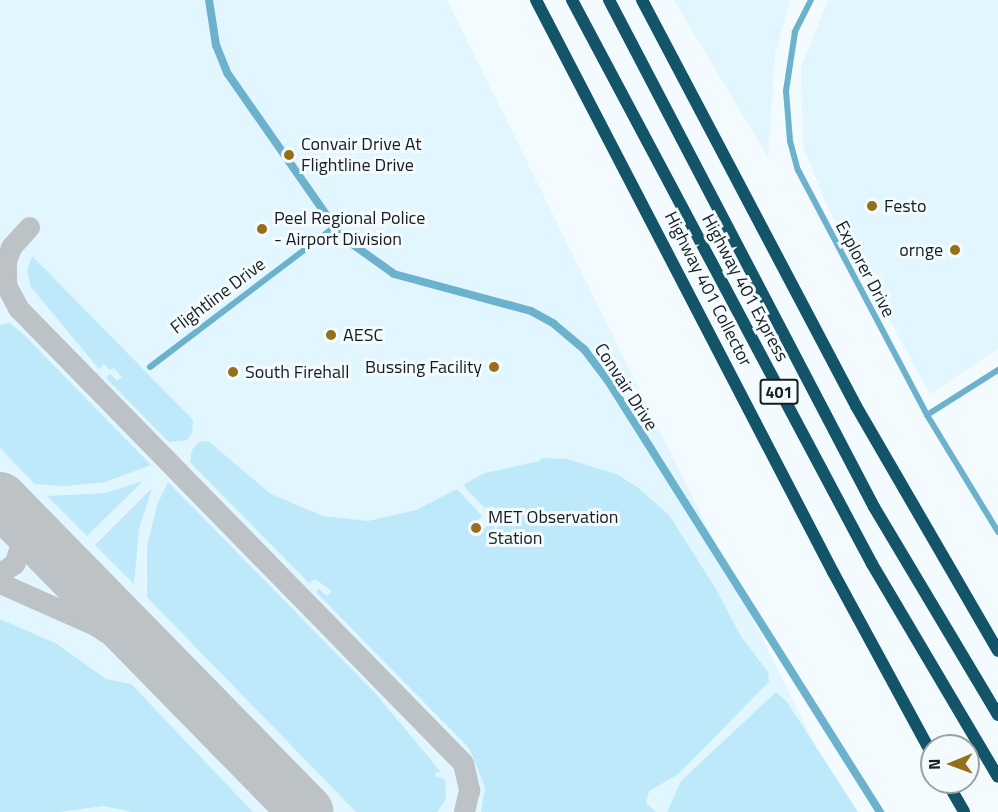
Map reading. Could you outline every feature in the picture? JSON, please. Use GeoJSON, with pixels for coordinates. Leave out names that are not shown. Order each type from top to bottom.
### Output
{"type":"FeatureCollection","features":[{"type":"Feature","properties":{"kind":"highway","name":"Highway 401 Collector"},"geometry":{"type":"LineString","coordinates":[[536,0],[833,572],[921,734]]}},
{"type":"Feature","properties":{"kind":"highway","name":"Highway 401 Express"},"geometry":{"type":"LineString","coordinates":[[572,0],[872,564],[998,777]]}},
{"type":"Feature","properties":{"kind":"highway","name":"Highway 401 Express"},"geometry":{"type":"LineString","coordinates":[[609,0],[874,507],[998,715]]}},
{"type":"Feature","properties":{"kind":"highway"},"geometry":{"type":"LineString","coordinates":[[642,0],[856,406],[998,651]]}},
{"type":"Feature","properties":{"kind":"highway"},"geometry":{"type":"LineString","coordinates":[[954,794],[964,812]]}},
{"type":"Feature","properties":{"kind":"street","name":"Convair Drive"},"geometry":{"type":"LineString","coordinates":[[209,0],[216,45],[228,74],[333,228],[374,263],[394,274],[531,311],[554,324],[584,350],[607,380],[880,812]]}},
{"type":"Feature","properties":{"kind":"street","name":"Explorer Drive"},"geometry":{"type":"LineString","coordinates":[[811,0],[795,32],[786,91],[790,141],[798,170],[927,415],[998,532]]}},
{"type":"Feature","properties":{"kind":"street","name":"Flightline Drive"},"geometry":{"type":"LineString","coordinates":[[150,367],[333,228]]}},
{"type":"Feature","properties":{"kind":"street"},"geometry":{"type":"LineString","coordinates":[[927,415],[998,370]]}},
{"type":"Feature","properties":{"kind":"shaded area"},"geometry":{"type":"Polygon","coordinates":[[[0,0],[447,0],[848,812],[0,812],[0,0]]]}},
{"type":"Feature","properties":{"kind":"shaded area"},"geometry":{"type":"Polygon","coordinates":[[[674,0],[790,0],[775,54],[768,157],[674,0]]]}},
{"type":"Feature","properties":{"kind":"shaded area"},"geometry":{"type":"Polygon","coordinates":[[[828,0],[998,0],[998,349],[930,394],[828,208],[803,147],[801,67],[828,0]]]}},
{"type":"Feature","properties":{"kind":"shaded area"},"geometry":{"type":"Polygon","coordinates":[[[32,256],[193,420],[192,433],[187,440],[169,442],[106,378],[110,374],[117,381],[122,377],[114,368],[110,370],[104,364],[99,369],[31,287],[27,270],[32,256]]]}},
{"type":"Feature","properties":{"kind":"shaded area"},"geometry":{"type":"Polygon","coordinates":[[[10,323],[151,465],[105,482],[66,486],[35,484],[0,448],[0,325],[10,323]]]}},
{"type":"Feature","properties":{"kind":"shaded area"},"geometry":{"type":"Polygon","coordinates":[[[208,441],[271,494],[323,516],[368,521],[416,510],[457,489],[482,516],[468,530],[474,537],[502,514],[493,506],[485,508],[465,488],[464,484],[485,473],[540,461],[541,458],[567,459],[616,474],[637,487],[669,515],[716,589],[740,635],[768,672],[769,682],[677,775],[649,791],[646,803],[656,812],[481,812],[485,787],[469,748],[316,592],[319,589],[327,596],[332,591],[315,579],[309,583],[190,462],[192,450],[199,442],[208,441]]]}},
{"type":"Feature","properties":{"kind":"shaded area"},"geometry":{"type":"Polygon","coordinates":[[[143,481],[87,536],[47,496],[105,493],[143,481]]]}},
{"type":"Feature","properties":{"kind":"shaded area"},"geometry":{"type":"Polygon","coordinates":[[[168,482],[375,693],[431,760],[441,773],[436,772],[435,776],[445,779],[446,799],[437,812],[356,812],[147,597],[147,546],[157,505],[168,482]]]}},
{"type":"Feature","properties":{"kind":"shaded area"},"geometry":{"type":"Polygon","coordinates":[[[152,488],[139,529],[134,584],[95,545],[152,488]]]}},
{"type":"Feature","properties":{"kind":"shaded area"},"geometry":{"type":"Polygon","coordinates":[[[0,619],[57,644],[106,679],[131,684],[253,812],[132,812],[104,806],[58,812],[0,812],[0,619]]]}},
{"type":"Feature","properties":{"kind":"shaded area"},"geometry":{"type":"Polygon","coordinates":[[[776,692],[787,702],[858,812],[667,812],[681,781],[776,692]]]}},
{"type":"Feature","properties":{"kind":"taxiway"},"geometry":{"type":"LineString","coordinates":[[2,271],[11,247],[29,227]]}},
{"type":"Feature","properties":{"kind":"taxiway"},"geometry":{"type":"LineString","coordinates":[[6,260],[6,285],[18,308],[463,763],[469,790],[464,812]]}},
{"type":"Feature","properties":{"kind":"taxiway"},"geometry":{"type":"LineString","coordinates":[[0,497],[16,513]]}},
{"type":"Feature","properties":{"kind":"taxiway"},"geometry":{"type":"LineString","coordinates":[[0,573],[14,564],[21,545],[15,514]]}},
{"type":"Feature","properties":{"kind":"taxiway"},"geometry":{"type":"LineString","coordinates":[[0,583],[95,625],[175,678]]}},
{"type":"Feature","properties":{"kind":"taxiway"},"geometry":{"type":"LineString","coordinates":[[274,779],[295,812]]}},
{"type":"Feature","properties":{"kind":"runway"},"geometry":{"type":"LineString","coordinates":[[0,499],[307,812]]}},
{"type":"Feature","properties":{"kind":"place","name":"Convair Drive At Flightline Drive"},"geometry":{"type":"Point","coordinates":[289,155]}},
{"type":"Feature","properties":{"kind":"place","name":"Festo"},"geometry":{"type":"Point","coordinates":[872,206]}},
{"type":"Feature","properties":{"kind":"place","name":"Peel Regional Police - Airport Division"},"geometry":{"type":"Point","coordinates":[262,229]}},
{"type":"Feature","properties":{"kind":"place","name":"ornge"},"geometry":{"type":"Point","coordinates":[955,250]}},
{"type":"Feature","properties":{"kind":"place","name":"AESC"},"geometry":{"type":"Point","coordinates":[331,335]}},
{"type":"Feature","properties":{"kind":"place","name":"Bussing Facility"},"geometry":{"type":"Point","coordinates":[494,367]}},
{"type":"Feature","properties":{"kind":"place","name":"South Firehall"},"geometry":{"type":"Point","coordinates":[233,372]}},
{"type":"Feature","properties":{"kind":"place","name":"MET Observation Station"},"geometry":{"type":"Point","coordinates":[476,528]}}]}
